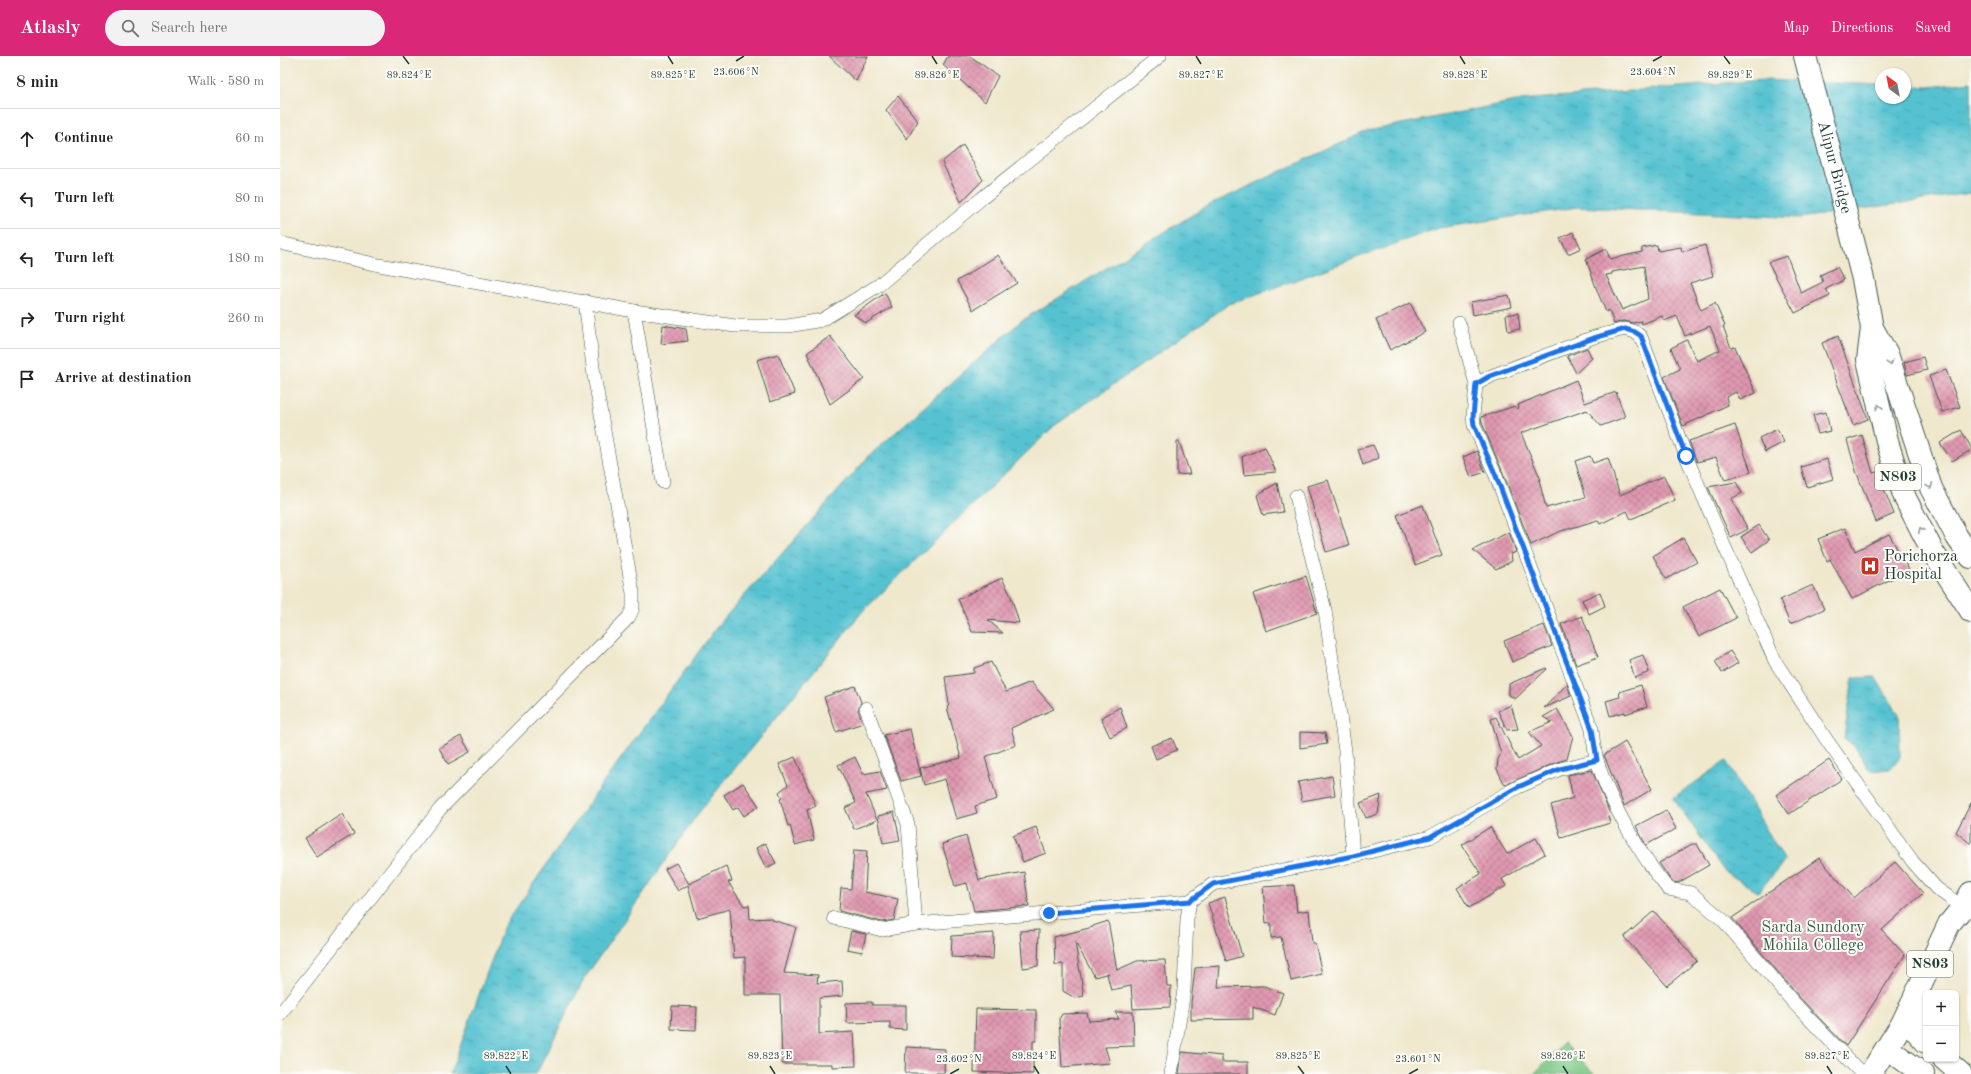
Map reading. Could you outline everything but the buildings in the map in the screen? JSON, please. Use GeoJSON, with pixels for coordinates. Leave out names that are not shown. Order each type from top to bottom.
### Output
{"type":"FeatureCollection","features":[{"type":"Feature","properties":{"kind":"highway","name":"Alipur Bridge"},"geometry":{"type":"LineString","coordinates":[[1805,56],[1863,279],[1872,328]]}},
{"type":"Feature","properties":{"kind":"highway","name":"N803"},"geometry":{"type":"LineString","coordinates":[[1872,328],[1887,354],[1931,488],[1957,537],[1971,557]]}},
{"type":"Feature","properties":{"kind":"highway","name":"N803"},"geometry":{"type":"LineString","coordinates":[[1872,328],[1868,360],[1888,445],[1905,498],[1934,554],[1971,611]]}},
{"type":"Feature","properties":{"kind":"highway","name":"N803"},"geometry":{"type":"LineString","coordinates":[[1932,990],[1963,929],[1968,905]]}},
{"type":"Feature","properties":{"kind":"highway","name":"N803"},"geometry":{"type":"LineString","coordinates":[[1870,1074],[1902,1024],[1949,924],[1968,905]]}},
{"type":"Feature","properties":{"kind":"highway"},"geometry":{"type":"LineString","coordinates":[[1902,1024],[1915,1030],[1923,1039]]}},
{"type":"Feature","properties":{"kind":"highway"},"geometry":{"type":"LineString","coordinates":[[1887,1048],[1923,1074],[1932,1062]]}},
{"type":"Feature","properties":{"kind":"highway"},"geometry":{"type":"LineString","coordinates":[[1947,1062],[1961,1074]]}},
{"type":"Feature","properties":{"kind":"street"},"geometry":{"type":"LineString","coordinates":[[280,243],[379,265],[634,311],[735,326],[788,326],[822,320],[879,285],[982,198],[1154,58]]}},
{"type":"Feature","properties":{"kind":"street"},"geometry":{"type":"LineString","coordinates":[[280,1014],[440,809],[629,617],[633,608],[633,593],[594,374],[585,301]]}},
{"type":"Feature","properties":{"kind":"street"},"geometry":{"type":"LineString","coordinates":[[634,311],[663,482]]}},
{"type":"Feature","properties":{"kind":"street"},"geometry":{"type":"LineString","coordinates":[[1459,323],[1476,384],[1473,417],[1474,425],[1496,476],[1592,729],[1597,760],[1613,798],[1640,849],[1668,889],[1691,893],[1723,920],[1794,1003],[1862,1074]]}},
{"type":"Feature","properties":{"kind":"street"},"geometry":{"type":"LineString","coordinates":[[1476,384],[1490,376],[1594,338],[1625,329],[1635,332],[1641,336],[1686,456],[1775,661],[1828,742],[1913,862],[1936,888],[1968,905]]}},
{"type":"Feature","properties":{"kind":"street"},"geometry":{"type":"LineString","coordinates":[[1296,496],[1325,610],[1345,751],[1353,856]]}},
{"type":"Feature","properties":{"kind":"street"},"geometry":{"type":"LineString","coordinates":[[866,708],[908,824],[916,924]]}},
{"type":"Feature","properties":{"kind":"street"},"geometry":{"type":"LineString","coordinates":[[834,918],[882,930],[916,924],[1190,901],[1213,884],[1353,856],[1430,837],[1518,787],[1560,769],[1597,760]]}},
{"type":"Feature","properties":{"kind":"street"},"geometry":{"type":"LineString","coordinates":[[1171,1074],[1184,990],[1190,901]]}},
{"type":"Feature","properties":{"kind":"green space"},"geometry":{"type":"Polygon","coordinates":[[[1564,1043],[1595,1074],[1534,1074],[1564,1043]]]}},
{"type":"Feature","properties":{"kind":"water"},"geometry":{"type":"Polygon","coordinates":[[[1763,80],[1875,85],[1875,104],[1911,104],[1911,86],[1929,87],[1971,82],[1971,193],[1800,218],[1578,207],[1439,228],[1229,304],[1054,426],[862,612],[697,815],[584,979],[536,1074],[450,1074],[504,926],[605,780],[719,624],[869,456],[1021,321],[1205,207],[1367,131],[1521,100],[1763,80]]]}},
{"type":"Feature","properties":{"kind":"water"},"geometry":{"type":"Polygon","coordinates":[[[1875,677],[1899,715],[1900,757],[1890,769],[1870,771],[1854,746],[1844,738],[1853,678],[1875,677]]]}},
{"type":"Feature","properties":{"kind":"water"},"geometry":{"type":"Polygon","coordinates":[[[1726,761],[1785,861],[1758,892],[1724,871],[1673,798],[1726,761]]]}},
{"type":"Feature","properties":{"kind":"place","name":"Porichorza Hospital"},"geometry":{"type":"Point","coordinates":[1870,566]}},
{"type":"Feature","properties":{"kind":"route"},"geometry":{"type":"LineString","coordinates":[[1049,913],[1190,901],[1213,884],[1353,856],[1430,837],[1518,787],[1560,769],[1597,760],[1592,729],[1496,476],[1474,425],[1473,417],[1476,384],[1490,376],[1594,338],[1625,329],[1635,332],[1641,336],[1686,456]]}},
{"type":"Feature","properties":{"kind":"park label","name":"Sarda Sundory Mohila College"},"geometry":{"type":"Point","coordinates":[1813,937]}}]}
